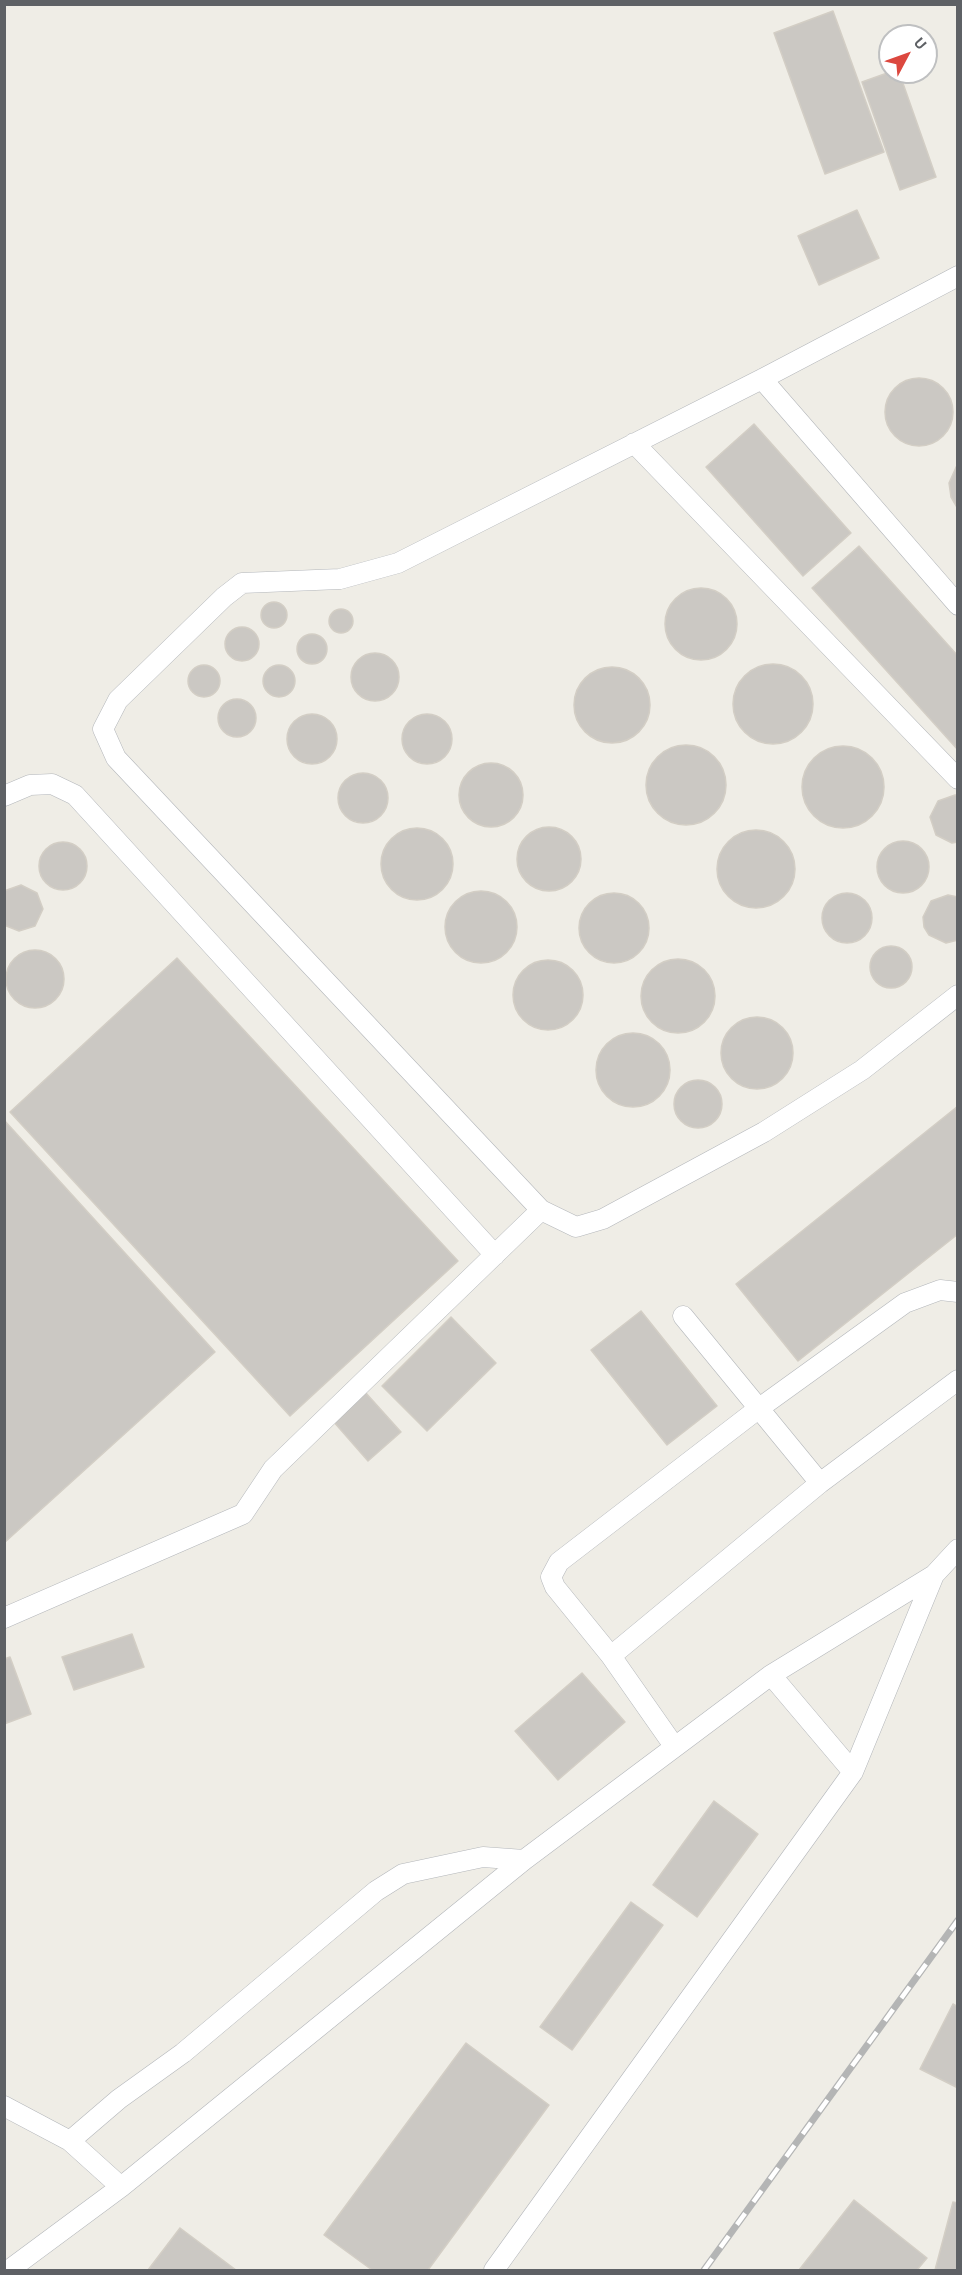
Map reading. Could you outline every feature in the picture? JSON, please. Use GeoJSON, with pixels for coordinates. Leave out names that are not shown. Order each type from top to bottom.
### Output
{"type":"FeatureCollection","features":[{"type":"Feature","properties":{"kind":"lane"},"geometry":{"type":"LineString","coordinates":[[957,276],[762,379],[398,563],[340,579],[242,583],[224,597],[118,700],[103,729],[116,758],[541,1210],[576,1227],[603,1219],[764,1132],[862,1070],[957,995]]}},
{"type":"Feature","properties":{"kind":"lane"},"geometry":{"type":"LineString","coordinates":[[762,379],[957,605]]}},
{"type":"Feature","properties":{"kind":"lane"},"geometry":{"type":"LineString","coordinates":[[634,442],[957,779]]}},
{"type":"Feature","properties":{"kind":"lane"},"geometry":{"type":"LineString","coordinates":[[4,796],[30,785],[52,784],[75,795],[495,1255]]}},
{"type":"Feature","properties":{"kind":"lane"},"geometry":{"type":"LineString","coordinates":[[4,1618],[243,1514],[273,1469],[541,1210]]}},
{"type":"Feature","properties":{"kind":"lane"},"geometry":{"type":"LineString","coordinates":[[674,1746],[611,1656],[555,1587],[551,1577],[559,1562],[758,1409],[905,1303],[940,1290],[957,1292]]}},
{"type":"Feature","properties":{"kind":"lane"},"geometry":{"type":"LineString","coordinates":[[683,1316],[820,1483]]}},
{"type":"Feature","properties":{"kind":"lane"},"geometry":{"type":"LineString","coordinates":[[611,1656],[820,1483],[957,1380]]}},
{"type":"Feature","properties":{"kind":"lane"},"geometry":{"type":"LineString","coordinates":[[9,2271],[121,2187],[524,1860],[674,1746],[771,1676],[934,1575],[957,1549]]}},
{"type":"Feature","properties":{"kind":"lane"},"geometry":{"type":"LineString","coordinates":[[494,2271],[854,1772],[934,1575]]}},
{"type":"Feature","properties":{"kind":"lane"},"geometry":{"type":"LineString","coordinates":[[771,1676],[854,1772]]}},
{"type":"Feature","properties":{"kind":"lane"},"geometry":{"type":"LineString","coordinates":[[70,2141],[119,2099],[183,2053],[376,1891],[403,1874],[483,1857],[524,1860]]}},
{"type":"Feature","properties":{"kind":"lane"},"geometry":{"type":"LineString","coordinates":[[4,2106],[70,2141],[121,2187]]}},
{"type":"Feature","properties":{"kind":"building"},"geometry":{"type":"Polygon","coordinates":[[[833,11],[884,152],[825,174],[774,33],[833,11]]]}},
{"type":"Feature","properties":{"kind":"building"},"geometry":{"type":"Polygon","coordinates":[[[878,76],[878,84],[903,84],[936,177],[900,190],[862,82],[878,76]]]}},
{"type":"Feature","properties":{"kind":"building"},"geometry":{"type":"Polygon","coordinates":[[[857,210],[879,258],[819,285],[798,236],[857,210]]]}},
{"type":"Feature","properties":{"kind":"building"},"geometry":{"type":"Polygon","coordinates":[[[919,378],[932,381],[943,388],[950,399],[953,412],[950,425],[943,436],[932,443],[919,446],[906,443],[895,436],[888,425],[885,412],[888,399],[895,388],[906,381],[919,378]]]}},
{"type":"Feature","properties":{"kind":"building"},"geometry":{"type":"Polygon","coordinates":[[[754,424],[851,533],[803,576],[706,467],[754,424]]]}},
{"type":"Feature","properties":{"kind":"building"},"geometry":{"type":"Polygon","coordinates":[[[958,463],[958,509],[951,497],[949,483],[958,463]]]}},
{"type":"Feature","properties":{"kind":"building"},"geometry":{"type":"Polygon","coordinates":[[[859,546],[958,656],[958,750],[812,588],[859,546]]]}},
{"type":"Feature","properties":{"kind":"building"},"geometry":{"type":"Polygon","coordinates":[[[701,588],[721,594],[731,604],[737,624],[731,644],[721,654],[701,660],[681,654],[671,644],[665,624],[671,604],[681,594],[701,588]]]}},
{"type":"Feature","properties":{"kind":"building"},"geometry":{"type":"Polygon","coordinates":[[[274,602],[283,606],[287,615],[283,624],[274,628],[265,624],[261,615],[265,606],[274,602]]]}},
{"type":"Feature","properties":{"kind":"building"},"geometry":{"type":"Polygon","coordinates":[[[341,609],[350,612],[353,621],[350,630],[341,633],[332,630],[329,621],[332,612],[341,609]]]}},
{"type":"Feature","properties":{"kind":"building"},"geometry":{"type":"Polygon","coordinates":[[[242,627],[254,632],[259,644],[254,656],[242,661],[230,656],[225,644],[230,632],[242,627]]]}},
{"type":"Feature","properties":{"kind":"building"},"geometry":{"type":"Polygon","coordinates":[[[312,634],[323,638],[327,649],[323,660],[312,664],[301,660],[297,649],[301,638],[312,634]]]}},
{"type":"Feature","properties":{"kind":"building"},"geometry":{"type":"Polygon","coordinates":[[[370,653],[380,653],[392,660],[399,672],[399,682],[392,694],[380,701],[370,701],[355,690],[351,682],[351,672],[362,657],[370,653]]]}},
{"type":"Feature","properties":{"kind":"building"},"geometry":{"type":"Polygon","coordinates":[[[773,664],[788,667],[801,676],[810,689],[813,704],[810,719],[801,732],[788,741],[773,744],[758,741],[745,732],[736,719],[733,704],[736,689],[745,676],[758,667],[773,664]]]}},
{"type":"Feature","properties":{"kind":"building"},"geometry":{"type":"Polygon","coordinates":[[[204,665],[216,669],[220,681],[216,693],[204,697],[192,693],[188,681],[192,669],[204,665]]]}},
{"type":"Feature","properties":{"kind":"building"},"geometry":{"type":"Polygon","coordinates":[[[279,665],[290,670],[295,681],[290,692],[279,697],[268,692],[263,681],[268,670],[279,665]]]}},
{"type":"Feature","properties":{"kind":"building"},"geometry":{"type":"Polygon","coordinates":[[[612,667],[626,670],[639,678],[647,691],[650,705],[647,719],[639,732],[626,740],[612,743],[598,740],[585,732],[577,719],[574,705],[577,691],[585,678],[598,670],[612,667]]]}},
{"type":"Feature","properties":{"kind":"building"},"geometry":{"type":"Polygon","coordinates":[[[237,699],[250,705],[256,718],[250,731],[237,737],[224,731],[218,718],[224,705],[237,699]]]}},
{"type":"Feature","properties":{"kind":"building"},"geometry":{"type":"Polygon","coordinates":[[[312,714],[321,716],[332,725],[337,739],[335,748],[326,759],[312,764],[303,762],[292,753],[287,739],[289,730],[298,719],[312,714]]]}},
{"type":"Feature","properties":{"kind":"building"},"geometry":{"type":"Polygon","coordinates":[[[422,714],[432,714],[445,721],[452,734],[452,744],[445,757],[432,764],[422,764],[413,760],[406,753],[402,744],[402,734],[406,725],[413,718],[422,714]]]}},
{"type":"Feature","properties":{"kind":"building"},"geometry":{"type":"Polygon","coordinates":[[[678,745],[694,745],[715,756],[726,777],[726,793],[715,814],[694,825],[678,825],[664,819],[652,807],[646,793],[646,777],[652,763],[664,751],[678,745]]]}},
{"type":"Feature","properties":{"kind":"building"},"geometry":{"type":"Polygon","coordinates":[[[843,746],[859,749],[872,758],[881,771],[884,787],[881,803],[872,816],[859,825],[843,828],[827,825],[814,816],[805,803],[802,787],[805,771],[814,758],[827,749],[843,746]]]}},
{"type":"Feature","properties":{"kind":"building"},"geometry":{"type":"Polygon","coordinates":[[[491,763],[509,769],[517,777],[523,795],[517,813],[509,821],[491,827],[473,821],[465,813],[459,795],[465,777],[473,769],[491,763]]]}},
{"type":"Feature","properties":{"kind":"building"},"geometry":{"type":"Polygon","coordinates":[[[368,773],[381,780],[387,788],[387,808],[381,816],[373,822],[358,823],[345,816],[339,808],[338,793],[345,780],[353,774],[368,773]]]}},
{"type":"Feature","properties":{"kind":"building"},"geometry":{"type":"Polygon","coordinates":[[[958,795],[958,842],[952,843],[936,835],[930,817],[938,801],[958,795]]]}},
{"type":"Feature","properties":{"kind":"building"},"geometry":{"type":"Polygon","coordinates":[[[549,827],[561,829],[572,836],[579,847],[581,859],[579,871],[572,882],[561,889],[549,891],[537,889],[526,882],[519,871],[517,859],[519,847],[526,836],[537,829],[549,827]]]}},
{"type":"Feature","properties":{"kind":"building"},"geometry":{"type":"Polygon","coordinates":[[[417,828],[437,834],[447,844],[453,864],[447,884],[437,894],[417,900],[397,894],[387,884],[381,864],[387,844],[397,834],[417,828]]]}},
{"type":"Feature","properties":{"kind":"building"},"geometry":{"type":"Polygon","coordinates":[[[756,830],[771,833],[784,841],[792,854],[795,869],[792,884],[784,897],[771,905],[756,908],[741,905],[728,897],[720,884],[717,869],[720,854],[728,841],[741,833],[756,830]]]}},
{"type":"Feature","properties":{"kind":"building"},"geometry":{"type":"Polygon","coordinates":[[[903,841],[913,843],[921,849],[927,857],[929,867],[927,877],[921,885],[913,891],[903,893],[893,891],[885,885],[879,877],[877,867],[879,857],[885,849],[893,843],[903,841]]]}},
{"type":"Feature","properties":{"kind":"building"},"geometry":{"type":"Polygon","coordinates":[[[63,842],[80,849],[87,866],[80,883],[63,890],[46,883],[39,866],[46,849],[63,842]]]}},
{"type":"Feature","properties":{"kind":"building"},"geometry":{"type":"Polygon","coordinates":[[[21,885],[37,893],[43,909],[35,926],[19,931],[4,925],[4,891],[21,885]]]}},
{"type":"Feature","properties":{"kind":"building"},"geometry":{"type":"Polygon","coordinates":[[[481,891],[501,897],[511,907],[517,927],[511,947],[501,957],[481,963],[461,957],[451,947],[445,927],[451,907],[461,897],[481,891]]]}},
{"type":"Feature","properties":{"kind":"building"},"geometry":{"type":"Polygon","coordinates":[[[614,893],[633,899],[643,909],[649,928],[643,947],[633,957],[614,963],[595,957],[585,947],[579,928],[585,909],[595,899],[614,893]]]}},
{"type":"Feature","properties":{"kind":"building"},"geometry":{"type":"Polygon","coordinates":[[[847,893],[856,895],[867,904],[872,918],[870,927],[861,938],[847,943],[838,941],[827,932],[822,918],[824,909],[833,898],[847,893]]]}},
{"type":"Feature","properties":{"kind":"building"},"geometry":{"type":"Polygon","coordinates":[[[948,895],[958,897],[958,940],[946,943],[929,935],[924,927],[923,917],[931,901],[948,895]]]}},
{"type":"Feature","properties":{"kind":"building"},"geometry":{"type":"Polygon","coordinates":[[[891,946],[906,952],[912,967],[906,982],[891,988],[876,982],[870,967],[876,952],[891,946]]]}},
{"type":"Feature","properties":{"kind":"building"},"geometry":{"type":"Polygon","coordinates":[[[29,950],[41,950],[56,958],[64,973],[64,985],[56,1000],[41,1008],[29,1008],[14,1000],[6,985],[6,973],[14,958],[29,950]]]}},
{"type":"Feature","properties":{"kind":"building"},"geometry":{"type":"Polygon","coordinates":[[[177,958],[458,1261],[290,1416],[10,1112],[177,958]]]}},
{"type":"Feature","properties":{"kind":"building"},"geometry":{"type":"Polygon","coordinates":[[[671,959],[685,959],[699,965],[709,975],[715,989],[715,1003],[709,1017],[699,1027],[685,1033],[671,1033],[657,1027],[647,1017],[641,1003],[641,989],[647,975],[657,965],[671,959]]]}},
{"type":"Feature","properties":{"kind":"building"},"geometry":{"type":"Polygon","coordinates":[[[548,960],[561,963],[573,970],[580,982],[583,995],[580,1008],[573,1020],[561,1027],[548,1030],[535,1027],[523,1020],[516,1008],[513,995],[516,982],[523,970],[535,963],[548,960]]]}},
{"type":"Feature","properties":{"kind":"building"},"geometry":{"type":"Polygon","coordinates":[[[764,1017],[783,1027],[791,1039],[793,1053],[791,1067],[783,1079],[771,1087],[750,1089],[731,1079],[723,1067],[721,1046],[731,1027],[743,1019],[764,1017]]]}},
{"type":"Feature","properties":{"kind":"building"},"geometry":{"type":"Polygon","coordinates":[[[640,1033],[660,1043],[668,1056],[670,1070],[668,1084],[660,1097],[647,1105],[626,1107],[606,1097],[598,1084],[596,1063],[606,1043],[619,1035],[640,1033]]]}},
{"type":"Feature","properties":{"kind":"building"},"geometry":{"type":"Polygon","coordinates":[[[698,1080],[715,1087],[722,1104],[715,1121],[698,1128],[681,1121],[674,1104],[681,1087],[698,1080]]]}},
{"type":"Feature","properties":{"kind":"building"},"geometry":{"type":"Polygon","coordinates":[[[958,1106],[958,1234],[798,1361],[736,1284],[958,1106]]]}},
{"type":"Feature","properties":{"kind":"building"},"geometry":{"type":"Polygon","coordinates":[[[4,1120],[215,1352],[4,1543],[4,1120]]]}},
{"type":"Feature","properties":{"kind":"building"},"geometry":{"type":"Polygon","coordinates":[[[641,1311],[717,1406],[667,1445],[591,1350],[641,1311]]]}},
{"type":"Feature","properties":{"kind":"building"},"geometry":{"type":"Polygon","coordinates":[[[451,1317],[496,1363],[427,1431],[382,1386],[451,1317]]]}},
{"type":"Feature","properties":{"kind":"building"},"geometry":{"type":"Polygon","coordinates":[[[365,1392],[401,1432],[368,1461],[333,1421],[365,1392]]]}},
{"type":"Feature","properties":{"kind":"building"},"geometry":{"type":"Polygon","coordinates":[[[132,1634],[144,1667],[74,1690],[62,1657],[132,1634]]]}},
{"type":"Feature","properties":{"kind":"building"},"geometry":{"type":"Polygon","coordinates":[[[10,1657],[31,1714],[4,1724],[4,1659],[10,1657]]]}},
{"type":"Feature","properties":{"kind":"building"},"geometry":{"type":"Polygon","coordinates":[[[582,1673],[625,1722],[558,1780],[515,1731],[582,1673]]]}},
{"type":"Feature","properties":{"kind":"building"},"geometry":{"type":"Polygon","coordinates":[[[714,1801],[758,1834],[697,1917],[653,1885],[714,1801]]]}},
{"type":"Feature","properties":{"kind":"building"},"geometry":{"type":"Polygon","coordinates":[[[631,1902],[663,1925],[572,2050],[540,2027],[631,1902]]]}},
{"type":"Feature","properties":{"kind":"building"},"geometry":{"type":"Polygon","coordinates":[[[953,2004],[958,2007],[958,2088],[920,2069],[953,2004]]]}},
{"type":"Feature","properties":{"kind":"building"},"geometry":{"type":"Polygon","coordinates":[[[466,2043],[549,2105],[428,2270],[372,2270],[324,2235],[466,2043]]]}},
{"type":"Feature","properties":{"kind":"building"},"geometry":{"type":"Polygon","coordinates":[[[854,2200],[927,2258],[917,2270],[799,2270],[854,2200]]]}},
{"type":"Feature","properties":{"kind":"building"},"geometry":{"type":"Polygon","coordinates":[[[953,2202],[958,2203],[958,2270],[935,2270],[953,2202]]]}},
{"type":"Feature","properties":{"kind":"building"},"geometry":{"type":"Polygon","coordinates":[[[180,2228],[236,2270],[148,2270],[180,2228]]]}},
{"type":"Feature","properties":{"kind":"railway"},"geometry":{"type":"LineString","coordinates":[[704,2270],[958,1920]]}}]}
